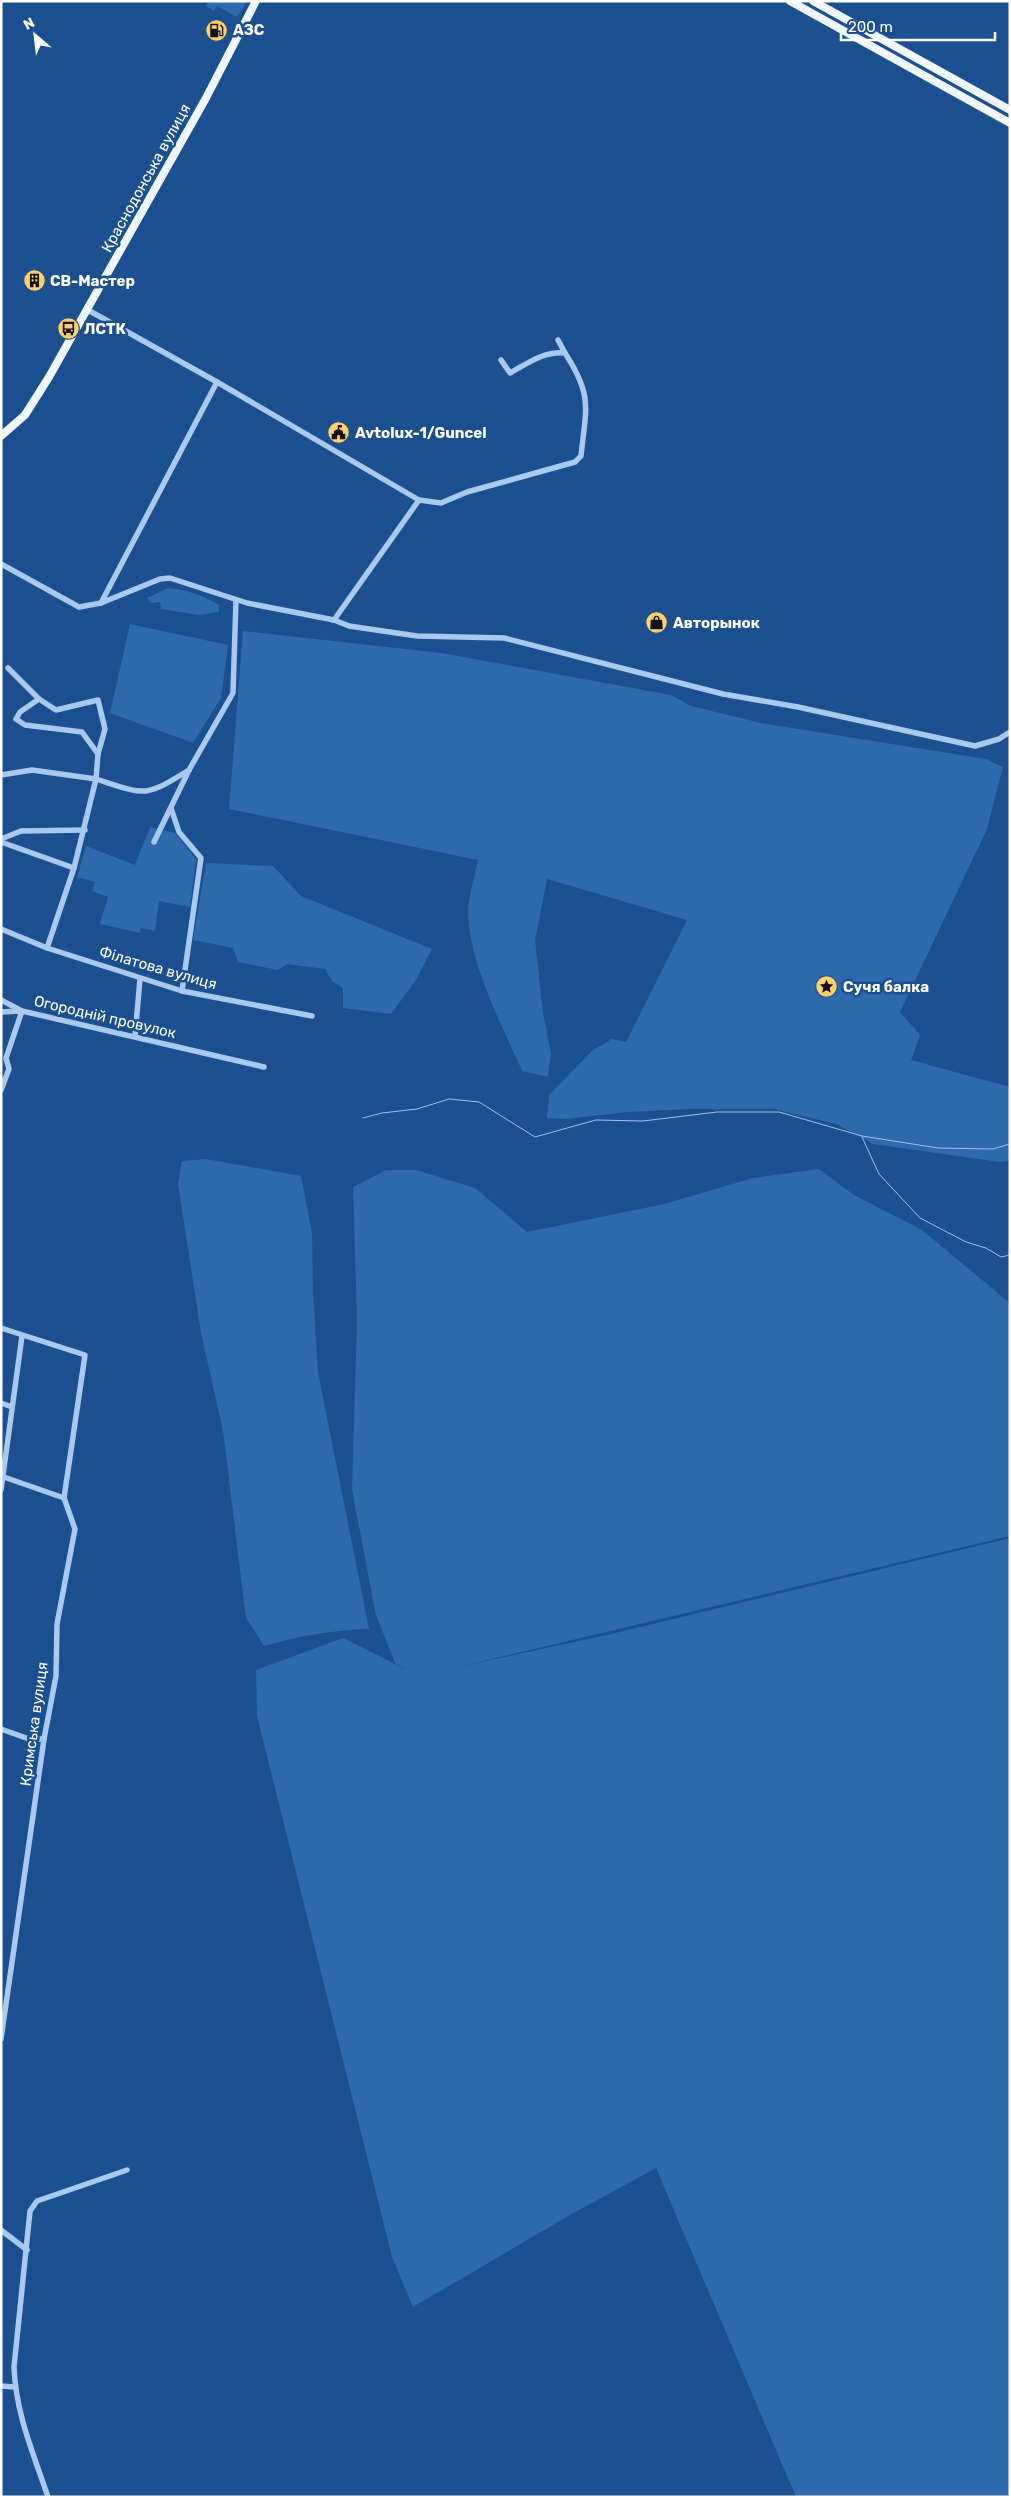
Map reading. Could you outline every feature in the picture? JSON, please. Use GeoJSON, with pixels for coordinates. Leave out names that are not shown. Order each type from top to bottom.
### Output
{"type":"FeatureCollection","features":[{"type":"Feature","properties":{"kind":"main road","name":"Краснодонська вулиця"},"geometry":{"type":"LineString","coordinates":[[1,436],[25,415],[88,310],[206,98],[256,1]]}},
{"type":"Feature","properties":{"kind":"main road"},"geometry":{"type":"LineString","coordinates":[[790,1],[1010,123]]}},
{"type":"Feature","properties":{"kind":"main road"},"geometry":{"type":"LineString","coordinates":[[813,1],[1010,110]]}},
{"type":"Feature","properties":{"kind":"street"},"geometry":{"type":"LineString","coordinates":[[88,310],[217,382],[419,500],[441,503],[467,492],[575,462],[581,456],[586,393],[580,376],[558,340]]}},
{"type":"Feature","properties":{"kind":"street"},"geometry":{"type":"LineString","coordinates":[[502,360],[510,373],[543,355],[553,352],[566,353]]}},
{"type":"Feature","properties":{"kind":"street"},"geometry":{"type":"LineString","coordinates":[[101,603],[217,382]]}},
{"type":"Feature","properties":{"kind":"street"},"geometry":{"type":"LineString","coordinates":[[334,620],[419,500]]}},
{"type":"Feature","properties":{"kind":"street"},"geometry":{"type":"LineString","coordinates":[[1,564],[79,607],[101,603],[160,580],[170,578],[236,600],[334,620],[349,626],[417,636],[504,638],[723,694],[798,707],[975,746],[1000,739],[1010,732]]}},
{"type":"Feature","properties":{"kind":"street"},"geometry":{"type":"LineString","coordinates":[[154,842],[189,770],[233,693],[236,600]]}},
{"type":"Feature","properties":{"kind":"street"},"geometry":{"type":"LineString","coordinates":[[8,668],[39,699],[56,710],[98,700],[105,729],[98,754],[96,779],[74,868],[47,948]]}},
{"type":"Feature","properties":{"kind":"street"},"geometry":{"type":"LineString","coordinates":[[39,699],[20,712],[16,719],[25,725],[82,732],[98,754]]}},
{"type":"Feature","properties":{"kind":"street"},"geometry":{"type":"LineString","coordinates":[[1,774],[32,770],[96,779],[137,792],[156,790],[189,770]]}},
{"type":"Feature","properties":{"kind":"street"},"geometry":{"type":"LineString","coordinates":[[171,808],[179,832],[201,858],[182,991]]}},
{"type":"Feature","properties":{"kind":"street"},"geometry":{"type":"LineString","coordinates":[[1,838],[21,831],[84,830]]}},
{"type":"Feature","properties":{"kind":"street"},"geometry":{"type":"LineString","coordinates":[[1,842],[74,868]]}},
{"type":"Feature","properties":{"kind":"street","name":"Філатова вулиця"},"geometry":{"type":"LineString","coordinates":[[1,929],[47,948],[182,991],[312,1016]]}},
{"type":"Feature","properties":{"kind":"street"},"geometry":{"type":"LineString","coordinates":[[135,1036],[140,979]]}},
{"type":"Feature","properties":{"kind":"street"},"geometry":{"type":"LineString","coordinates":[[1,1000],[22,1011]]}},
{"type":"Feature","properties":{"kind":"street"},"geometry":{"type":"LineString","coordinates":[[1,1012],[22,1011]]}},
{"type":"Feature","properties":{"kind":"street","name":"Огородній провулок"},"geometry":{"type":"LineString","coordinates":[[1,1090],[9,1069],[6,1058],[22,1011],[264,1067]]}},
{"type":"Feature","properties":{"kind":"street"},"geometry":{"type":"LineString","coordinates":[[1,1328],[22,1336],[1,1490]]}},
{"type":"Feature","properties":{"kind":"street","name":"Кримська вулиця"},"geometry":{"type":"LineString","coordinates":[[1,2040],[44,1739],[56,1676],[57,1624],[75,1529],[64,1498],[85,1355],[22,1336]]}},
{"type":"Feature","properties":{"kind":"street"},"geometry":{"type":"LineString","coordinates":[[1,1403],[12,1407]]}},
{"type":"Feature","properties":{"kind":"street"},"geometry":{"type":"LineString","coordinates":[[2,1476],[64,1498]]}},
{"type":"Feature","properties":{"kind":"street"},"geometry":{"type":"LineString","coordinates":[[1,1730],[29,1739],[44,1739]]}},
{"type":"Feature","properties":{"kind":"street"},"geometry":{"type":"LineString","coordinates":[[48,2497],[18,2409],[15,2387],[14,2367],[30,2211],[38,2202],[126,2170]]}},
{"type":"Feature","properties":{"kind":"street"},"geometry":{"type":"LineString","coordinates":[[1,2230],[27,2250]]}},
{"type":"Feature","properties":{"kind":"street"},"geometry":{"type":"LineString","coordinates":[[1,2386],[15,2387]]}},
{"type":"Feature","properties":{"kind":"shaded area"},"geometry":{"type":"Polygon","coordinates":[[[209,1],[243,1],[246,3],[237,17],[217,6],[214,11],[206,6],[209,1]]]}},
{"type":"Feature","properties":{"kind":"shaded area"},"geometry":{"type":"Polygon","coordinates":[[[168,588],[207,598],[219,605],[219,612],[199,615],[161,609],[160,602],[151,603],[147,598],[168,588]]]}},
{"type":"Feature","properties":{"kind":"shaded area"},"geometry":{"type":"Polygon","coordinates":[[[130,624],[228,645],[221,698],[193,743],[110,713],[130,624]]]}},
{"type":"Feature","properties":{"kind":"shaded area"},"geometry":{"type":"Polygon","coordinates":[[[243,631],[441,653],[671,695],[691,706],[761,723],[986,759],[1003,767],[987,829],[900,1012],[920,1035],[911,1060],[1010,1087],[1010,1161],[1000,1162],[873,1144],[836,1124],[774,1109],[689,1109],[628,1112],[565,1119],[547,1118],[549,1095],[593,1050],[612,1039],[626,1042],[687,920],[547,879],[535,940],[543,1013],[551,1053],[548,1077],[522,1071],[488,994],[470,934],[468,907],[478,860],[229,809],[243,631]]]}},
{"type":"Feature","properties":{"kind":"shaded area"},"geometry":{"type":"Polygon","coordinates":[[[150,827],[175,833],[196,859],[190,907],[159,901],[155,931],[141,928],[140,933],[100,924],[108,897],[92,891],[95,882],[77,877],[86,846],[135,865],[150,827]]]}},
{"type":"Feature","properties":{"kind":"shaded area"},"geometry":{"type":"Polygon","coordinates":[[[206,863],[273,866],[301,896],[432,949],[416,980],[391,1014],[343,1008],[343,988],[332,981],[325,969],[287,964],[278,970],[238,962],[233,948],[193,940],[206,863]]]}},
{"type":"Feature","properties":{"kind":"shaded area"},"geometry":{"type":"Polygon","coordinates":[[[206,1159],[301,1176],[312,1233],[313,1292],[318,1372],[369,1629],[316,1634],[264,1646],[246,1618],[223,1431],[201,1333],[178,1184],[182,1161],[206,1159]]]}},
{"type":"Feature","properties":{"kind":"shaded area"},"geometry":{"type":"Polygon","coordinates":[[[819,1169],[854,1195],[922,1230],[1010,1303],[1010,1536],[458,1667],[611,1634],[1010,1538],[1010,2497],[796,2497],[656,2168],[570,2215],[413,2307],[392,2257],[257,1716],[256,1670],[343,1638],[407,1670],[395,1663],[376,1615],[352,1490],[357,1321],[353,1187],[386,1170],[416,1170],[475,1188],[527,1232],[664,1204],[753,1178],[819,1169]]]}},
{"type":"Feature","properties":{"kind":"waterway"},"geometry":{"type":"LineString","coordinates":[[363,1118],[382,1113],[417,1109],[449,1099],[479,1102],[535,1137],[596,1120],[643,1121],[717,1112],[779,1112],[862,1136],[938,1148],[993,1149],[1010,1144]]}},
{"type":"Feature","properties":{"kind":"waterway"},"geometry":{"type":"LineString","coordinates":[[862,1137],[879,1174],[920,1218],[966,1242],[986,1248],[1001,1257],[1010,1255]]}},
{"type":"Feature","properties":{"kind":"place","name":"АЗС"},"geometry":{"type":"Point","coordinates":[217,30]}},
{"type":"Feature","properties":{"kind":"place","name":"СВ-Мастер"},"geometry":{"type":"Point","coordinates":[34,281]}},
{"type":"Feature","properties":{"kind":"place","name":"ЛСТК"},"geometry":{"type":"Point","coordinates":[68,329]}},
{"type":"Feature","properties":{"kind":"place","name":"Avtolux-1/Guncel"},"geometry":{"type":"Point","coordinates":[339,433]}},
{"type":"Feature","properties":{"kind":"place","name":"Авторынок"},"geometry":{"type":"Point","coordinates":[657,623]}},
{"type":"Feature","properties":{"kind":"place","name":"Сучя балка"},"geometry":{"type":"Point","coordinates":[827,987]}}]}
